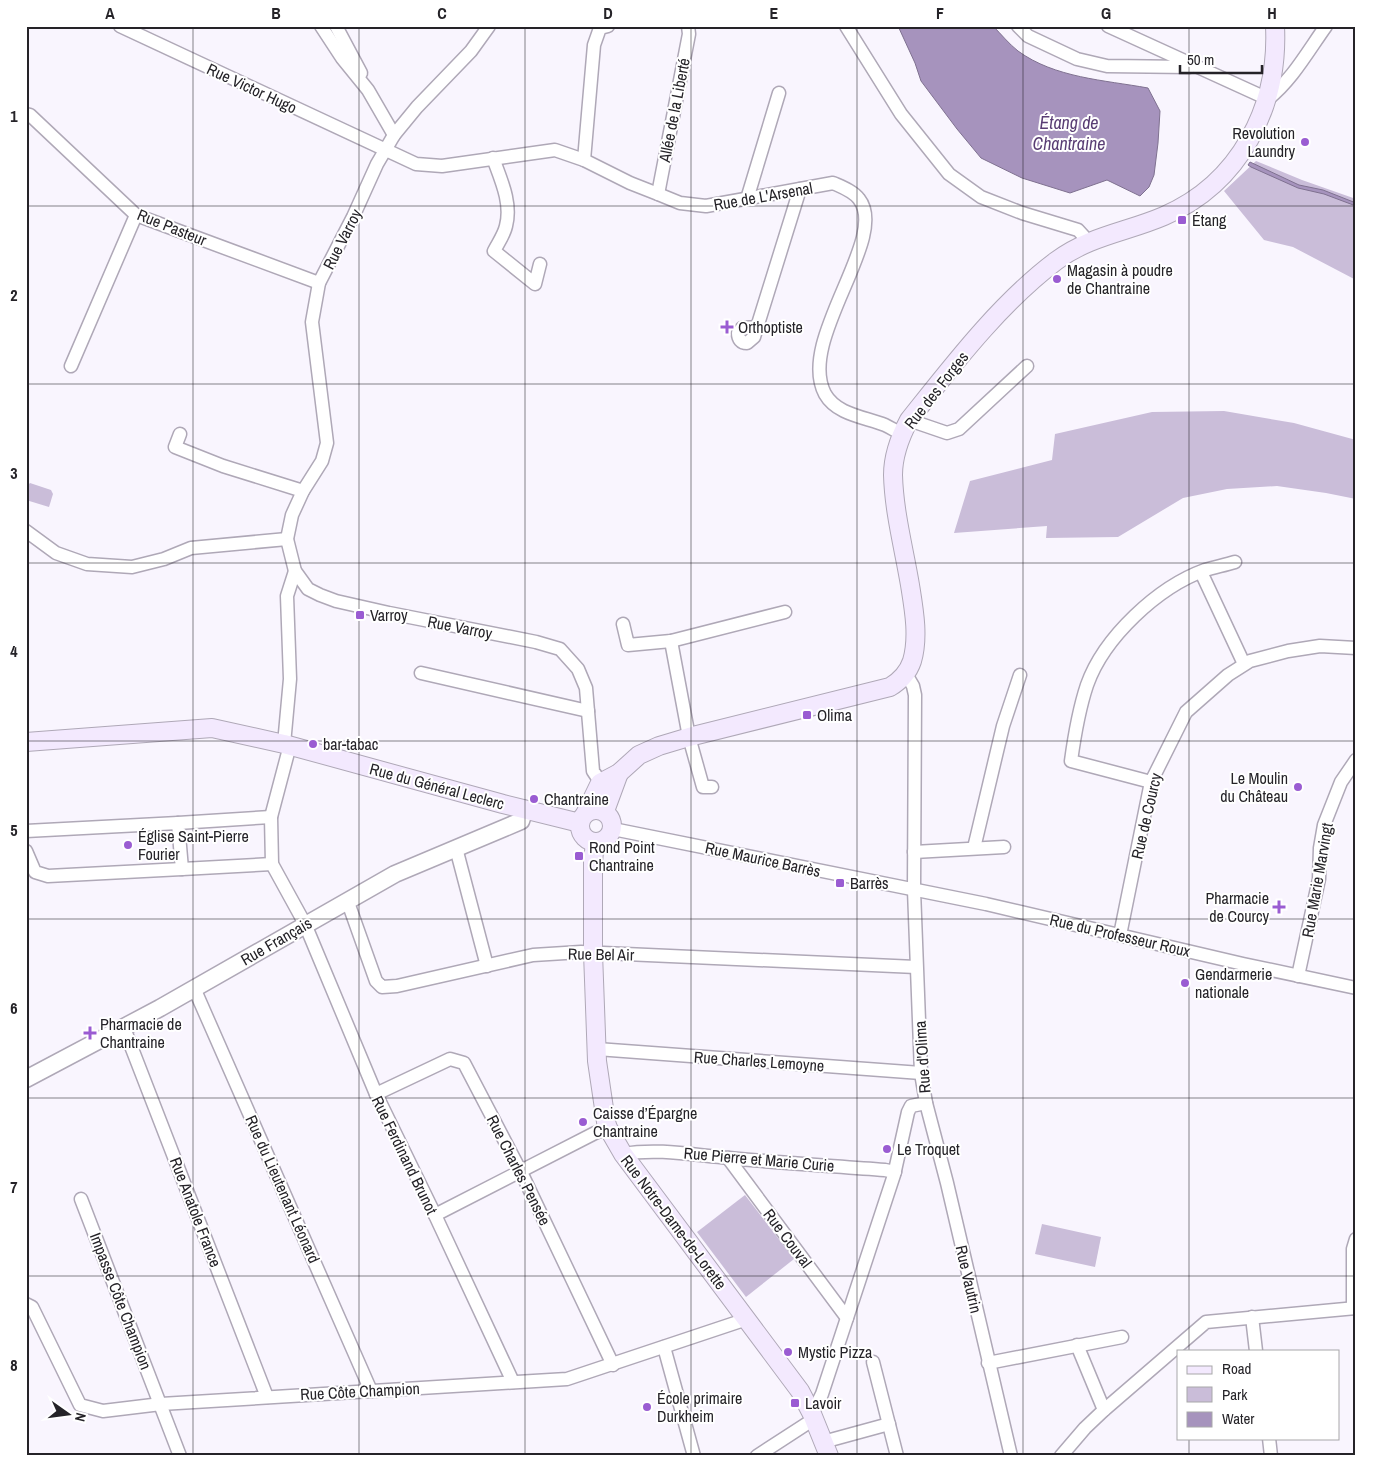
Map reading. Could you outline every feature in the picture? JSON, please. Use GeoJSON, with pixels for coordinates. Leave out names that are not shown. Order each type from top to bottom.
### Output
{"type":"FeatureCollection","features":[{"type":"Feature","properties":{"kind":"main road","name":"Rue des Forges"},"geometry":{"type":"LineString","coordinates":[[906,674],[914,652],[916,630],[893,473],[897,450],[906,427],[990,322],[1020,291],[1055,262],[1089,242],[1163,217],[1209,189],[1231,166],[1247,143],[1268,99],[1274,70],[1275,26]]}},
{"type":"Feature","properties":{"kind":"main road"},"geometry":{"type":"LineString","coordinates":[[605,789],[605,811],[611,819],[613,828],[606,839],[595,842],[583,836],[580,830],[583,818],[605,789],[618,773],[639,755],[660,746],[688,738],[890,687],[906,674]]}},
{"type":"Feature","properties":{"kind":"main road","name":"Rue du Général Leclerc"},"geometry":{"type":"LineString","coordinates":[[26,742],[212,728],[287,745],[525,809],[583,818]]}},
{"type":"Feature","properties":{"kind":"main road"},"geometry":{"type":"LineString","coordinates":[[583,818],[596,809],[605,811]]}},
{"type":"Feature","properties":{"kind":"main road","name":"Rue Notre-Dame-de-Lorette"},"geometry":{"type":"LineString","coordinates":[[595,842],[593,862],[593,953],[597,1049],[608,1128],[623,1154],[800,1391],[826,1449]]}},
{"type":"Feature","properties":{"kind":"street","name":"Rue Victor Hugo"},"geometry":{"type":"LineString","coordinates":[[120,26],[385,149]]}},
{"type":"Feature","properties":{"kind":"street"},"geometry":{"type":"LineString","coordinates":[[321,26],[342,58],[368,90]]}},
{"type":"Feature","properties":{"kind":"street"},"geometry":{"type":"LineString","coordinates":[[336,26],[358,65],[368,90],[394,135]]}},
{"type":"Feature","properties":{"kind":"street","name":"Rue Varroy"},"geometry":{"type":"LineString","coordinates":[[489,26],[471,51],[417,107],[394,135],[385,149],[319,284],[312,322],[327,443],[322,460],[292,515],[287,540],[295,571],[308,589],[320,596],[389,613],[536,642],[560,649],[569,656],[578,669],[586,688],[593,771],[605,789]]}},
{"type":"Feature","properties":{"kind":"street"},"geometry":{"type":"LineString","coordinates":[[584,160],[594,45],[600,28],[608,26]]}},
{"type":"Feature","properties":{"kind":"street","name":"Allée de la Liberté"},"geometry":{"type":"LineString","coordinates":[[658,194],[689,34],[688,26]]}},
{"type":"Feature","properties":{"kind":"street"},"geometry":{"type":"LineString","coordinates":[[846,26],[901,114],[949,174],[981,197],[1022,213],[1078,230],[1089,242]]}},
{"type":"Feature","properties":{"kind":"street"},"geometry":{"type":"LineString","coordinates":[[1018,26],[1028,36],[1077,59],[1107,66],[1197,67]]}},
{"type":"Feature","properties":{"kind":"street"},"geometry":{"type":"LineString","coordinates":[[1108,26],[1268,99],[1291,76],[1326,26]]}},
{"type":"Feature","properties":{"kind":"street"},"geometry":{"type":"LineString","coordinates":[[747,199],[779,93]]}},
{"type":"Feature","properties":{"kind":"street","name":"Rue Pasteur"},"geometry":{"type":"LineString","coordinates":[[26,114],[30,114],[136,214],[319,284]]}},
{"type":"Feature","properties":{"kind":"street","name":"Rue de L'Arsenal"},"geometry":{"type":"LineString","coordinates":[[385,149],[416,164],[442,166],[555,150],[584,160],[630,183],[658,194],[680,202],[706,206],[833,183],[848,190],[859,199],[865,211],[865,232],[822,345],[818,370],[825,395],[838,408],[885,425],[947,433],[959,429],[1027,366]]}},
{"type":"Feature","properties":{"kind":"street"},"geometry":{"type":"LineString","coordinates":[[494,158],[506,194],[509,210],[506,228],[494,251],[535,284],[540,264]]}},
{"type":"Feature","properties":{"kind":"street"},"geometry":{"type":"LineString","coordinates":[[757,327],[800,189]]}},
{"type":"Feature","properties":{"kind":"street"},"geometry":{"type":"LineString","coordinates":[[71,366],[136,214]]}},
{"type":"Feature","properties":{"kind":"street"},"geometry":{"type":"LineString","coordinates":[[180,434],[175,447],[223,466],[303,492]]}},
{"type":"Feature","properties":{"kind":"street"},"geometry":{"type":"LineString","coordinates":[[26,531],[56,553],[87,564],[132,567],[164,559],[191,548],[287,540]]}},
{"type":"Feature","properties":{"kind":"street"},"geometry":{"type":"LineString","coordinates":[[1151,782],[1071,761],[1087,685],[1107,647],[1133,617],[1168,589],[1201,572],[1235,562]]}},
{"type":"Feature","properties":{"kind":"street"},"geometry":{"type":"LineString","coordinates":[[26,851],[35,872],[48,876],[272,864],[271,818],[287,745],[290,679],[287,596],[295,571]]}},
{"type":"Feature","properties":{"kind":"street"},"geometry":{"type":"LineString","coordinates":[[1201,572],[1244,664]]}},
{"type":"Feature","properties":{"kind":"street"},"geometry":{"type":"LineString","coordinates":[[623,624],[628,645],[671,641],[785,612]]}},
{"type":"Feature","properties":{"kind":"street"},"geometry":{"type":"LineString","coordinates":[[671,641],[688,738],[704,787],[712,787]]}},
{"type":"Feature","properties":{"kind":"street","name":"Rue de Courcy"},"geometry":{"type":"LineString","coordinates":[[1120,935],[1151,782],[1186,712],[1228,675],[1244,664],[1304,648],[1320,646],[1356,648]]}},
{"type":"Feature","properties":{"kind":"street"},"geometry":{"type":"LineString","coordinates":[[421,673],[588,711]]}},
{"type":"Feature","properties":{"kind":"street","name":"Rue d'Olima"},"geometry":{"type":"LineString","coordinates":[[813,1417],[895,1172],[908,1112],[911,1106],[926,1103],[922,1073],[916,966],[914,890],[915,695],[913,686],[906,674]]}},
{"type":"Feature","properties":{"kind":"street"},"geometry":{"type":"LineString","coordinates":[[974,848],[1003,726],[1020,675]]}},
{"type":"Feature","properties":{"kind":"street","name":"Rue Marie Marvingt"},"geometry":{"type":"LineString","coordinates":[[1298,976],[1319,879],[1320,848],[1324,826],[1341,782],[1356,760]]}},
{"type":"Feature","properties":{"kind":"street","name":"Rue Français"},"geometry":{"type":"LineString","coordinates":[[26,1078],[124,1028],[395,874],[521,821],[525,809]]}},
{"type":"Feature","properties":{"kind":"street"},"geometry":{"type":"LineString","coordinates":[[26,831],[271,818]]}},
{"type":"Feature","properties":{"kind":"street"},"geometry":{"type":"LineString","coordinates":[[178,823],[182,869]]}},
{"type":"Feature","properties":{"kind":"street","name":"Rue Maurice Barrès"},"geometry":{"type":"LineString","coordinates":[[613,828],[914,890]]}},
{"type":"Feature","properties":{"kind":"street"},"geometry":{"type":"LineString","coordinates":[[914,852],[1004,846]]}},
{"type":"Feature","properties":{"kind":"street"},"geometry":{"type":"LineString","coordinates":[[456,848],[487,966]]}},
{"type":"Feature","properties":{"kind":"street","name":"Rue Ferdinand Brunot"},"geometry":{"type":"LineString","coordinates":[[272,864],[305,924],[376,1094],[513,1382]]}},
{"type":"Feature","properties":{"kind":"street","name":"Rue du Professeur Roux"},"geometry":{"type":"LineString","coordinates":[[914,890],[986,904],[1356,988]]}},
{"type":"Feature","properties":{"kind":"street","name":"Rue Bel Air"},"geometry":{"type":"LineString","coordinates":[[346,902],[350,908],[376,981],[382,987],[397,986],[533,955],[593,953],[916,966]]}},
{"type":"Feature","properties":{"kind":"street","name":"Rue du Lieutenant Léonard"},"geometry":{"type":"LineString","coordinates":[[194,988],[371,1391]]}},
{"type":"Feature","properties":{"kind":"street","name":"Rue Anatole France"},"geometry":{"type":"LineString","coordinates":[[124,1028],[267,1397]]}},
{"type":"Feature","properties":{"kind":"street","name":"Rue Charles Lemoyne"},"geometry":{"type":"LineString","coordinates":[[597,1049],[922,1073]]}},
{"type":"Feature","properties":{"kind":"street","name":"Rue Charles Pensée"},"geometry":{"type":"LineString","coordinates":[[376,1094],[450,1059],[464,1062],[521,1172],[613,1365]]}},
{"type":"Feature","properties":{"kind":"street","name":"Rue Vautrin"},"geometry":{"type":"LineString","coordinates":[[926,1103],[947,1183],[1011,1456]]}},
{"type":"Feature","properties":{"kind":"street"},"geometry":{"type":"LineString","coordinates":[[435,1215],[608,1128]]}},
{"type":"Feature","properties":{"kind":"street","name":"Rue Pierre et Marie Curie"},"geometry":{"type":"LineString","coordinates":[[623,1154],[668,1152],[895,1172]]}},
{"type":"Feature","properties":{"kind":"street","name":"Rue Couval"},"geometry":{"type":"LineString","coordinates":[[728,1158],[847,1318]]}},
{"type":"Feature","properties":{"kind":"street","name":"Impasse Côte Champion"},"geometry":{"type":"LineString","coordinates":[[81,1199],[180,1456]]}},
{"type":"Feature","properties":{"kind":"street"},"geometry":{"type":"LineString","coordinates":[[1061,1456],[1085,1428],[1104,1410],[1206,1322],[1354,1308],[1354,1249],[1356,1239]]}},
{"type":"Feature","properties":{"kind":"street","name":"Rue Côte Champion"},"geometry":{"type":"LineString","coordinates":[[26,1304],[32,1307],[80,1405],[103,1411],[161,1404],[567,1379],[747,1319]]}},
{"type":"Feature","properties":{"kind":"street"},"geometry":{"type":"LineString","coordinates":[[1252,1318],[1256,1350]]}},
{"type":"Feature","properties":{"kind":"street"},"geometry":{"type":"LineString","coordinates":[[988,1364],[1122,1338]]}},
{"type":"Feature","properties":{"kind":"street"},"geometry":{"type":"LineString","coordinates":[[1077,1346],[1104,1410]]}},
{"type":"Feature","properties":{"kind":"street"},"geometry":{"type":"LineString","coordinates":[[664,1347],[694,1456]]}},
{"type":"Feature","properties":{"kind":"street"},"geometry":{"type":"LineString","coordinates":[[873,1362],[897,1456]]}},
{"type":"Feature","properties":{"kind":"street"},"geometry":{"type":"LineString","coordinates":[[757,1456],[813,1417]]}},
{"type":"Feature","properties":{"kind":"street"},"geometry":{"type":"LineString","coordinates":[[826,1449],[889,1424]]}},
{"type":"Feature","properties":{"kind":"street"},"geometry":{"type":"LineString","coordinates":[[1269,1440],[1271,1456]]}},
{"type":"Feature","properties":{"kind":"green space"},"geometry":{"type":"Polygon","coordinates":[[[1256,161],[1356,199],[1356,280],[1293,247],[1264,240],[1224,191],[1256,161]]]}},
{"type":"Feature","properties":{"kind":"green space"},"geometry":{"type":"Polygon","coordinates":[[[1224,411],[1294,423],[1356,440],[1356,499],[1277,486],[1227,489],[1183,498],[1118,537],[1046,538],[1047,526],[954,533],[970,481],[1052,460],[1055,434],[1152,412],[1224,411]]]}},
{"type":"Feature","properties":{"kind":"green space"},"geometry":{"type":"Polygon","coordinates":[[[30,483],[51,490],[53,494],[49,507],[26,500],[26,487],[30,483]]]}},
{"type":"Feature","properties":{"kind":"green space"},"geometry":{"type":"Polygon","coordinates":[[[745,1195],[794,1259],[746,1297],[697,1232],[745,1195]]]}},
{"type":"Feature","properties":{"kind":"green space"},"geometry":{"type":"Polygon","coordinates":[[[1042,1224],[1101,1237],[1095,1267],[1035,1254],[1042,1224]]]}},
{"type":"Feature","properties":{"kind":"water","name":"Étang de Chantraine"},"geometry":{"type":"Polygon","coordinates":[[[898,26],[993,26],[1018,51],[1048,67],[1080,77],[1148,88],[1160,111],[1154,175],[1149,187],[1140,196],[1107,180],[1070,193],[1022,178],[981,158],[921,81],[898,26]]]}},
{"type":"Feature","properties":{"kind":"water"},"geometry":{"type":"Polygon","coordinates":[[[1250,162],[1299,185],[1323,190],[1356,203],[1356,206],[1324,194],[1298,188],[1251,167],[1248,165],[1250,162]]]}},
{"type":"Feature","properties":{"kind":"place","name":"Revolution Laundry"},"geometry":{"type":"Point","coordinates":[1305,142]}},
{"type":"Feature","properties":{"kind":"place","name":"Étang"},"geometry":{"type":"Point","coordinates":[1182,220]}},
{"type":"Feature","properties":{"kind":"place","name":"Magasin à poudre de Chantraine"},"geometry":{"type":"Point","coordinates":[1057,279]}},
{"type":"Feature","properties":{"kind":"place","name":"Orthoptiste"},"geometry":{"type":"Point","coordinates":[727,327]}},
{"type":"Feature","properties":{"kind":"place","name":"Varroy"},"geometry":{"type":"Point","coordinates":[360,615]}},
{"type":"Feature","properties":{"kind":"place","name":"Olima"},"geometry":{"type":"Point","coordinates":[807,715]}},
{"type":"Feature","properties":{"kind":"place","name":"bar-tabac"},"geometry":{"type":"Point","coordinates":[313,744]}},
{"type":"Feature","properties":{"kind":"place","name":"Le Moulin du Château"},"geometry":{"type":"Point","coordinates":[1298,787]}},
{"type":"Feature","properties":{"kind":"place","name":"Chantraine"},"geometry":{"type":"Point","coordinates":[534,799]}},
{"type":"Feature","properties":{"kind":"place","name":"Église Saint-Pierre Fourier"},"geometry":{"type":"Point","coordinates":[128,845]}},
{"type":"Feature","properties":{"kind":"place","name":"Rond Point Chantraine"},"geometry":{"type":"Point","coordinates":[579,856]}},
{"type":"Feature","properties":{"kind":"place","name":"Barrès"},"geometry":{"type":"Point","coordinates":[840,883]}},
{"type":"Feature","properties":{"kind":"place","name":"Pharmacie de Courcy"},"geometry":{"type":"Point","coordinates":[1279,907]}},
{"type":"Feature","properties":{"kind":"place","name":"Gendarmerie nationale"},"geometry":{"type":"Point","coordinates":[1185,983]}},
{"type":"Feature","properties":{"kind":"place","name":"Pharmacie de Chantraine"},"geometry":{"type":"Point","coordinates":[90,1033]}},
{"type":"Feature","properties":{"kind":"place","name":"Caisse d’Épargne Chantraine"},"geometry":{"type":"Point","coordinates":[583,1122]}},
{"type":"Feature","properties":{"kind":"place","name":"Le Troquet"},"geometry":{"type":"Point","coordinates":[887,1149]}},
{"type":"Feature","properties":{"kind":"place","name":"Mystic Pizza"},"geometry":{"type":"Point","coordinates":[788,1352]}},
{"type":"Feature","properties":{"kind":"place","name":"Lavoir"},"geometry":{"type":"Point","coordinates":[795,1403]}},
{"type":"Feature","properties":{"kind":"place","name":"École primaire Durkheim"},"geometry":{"type":"Point","coordinates":[647,1407]}}]}
